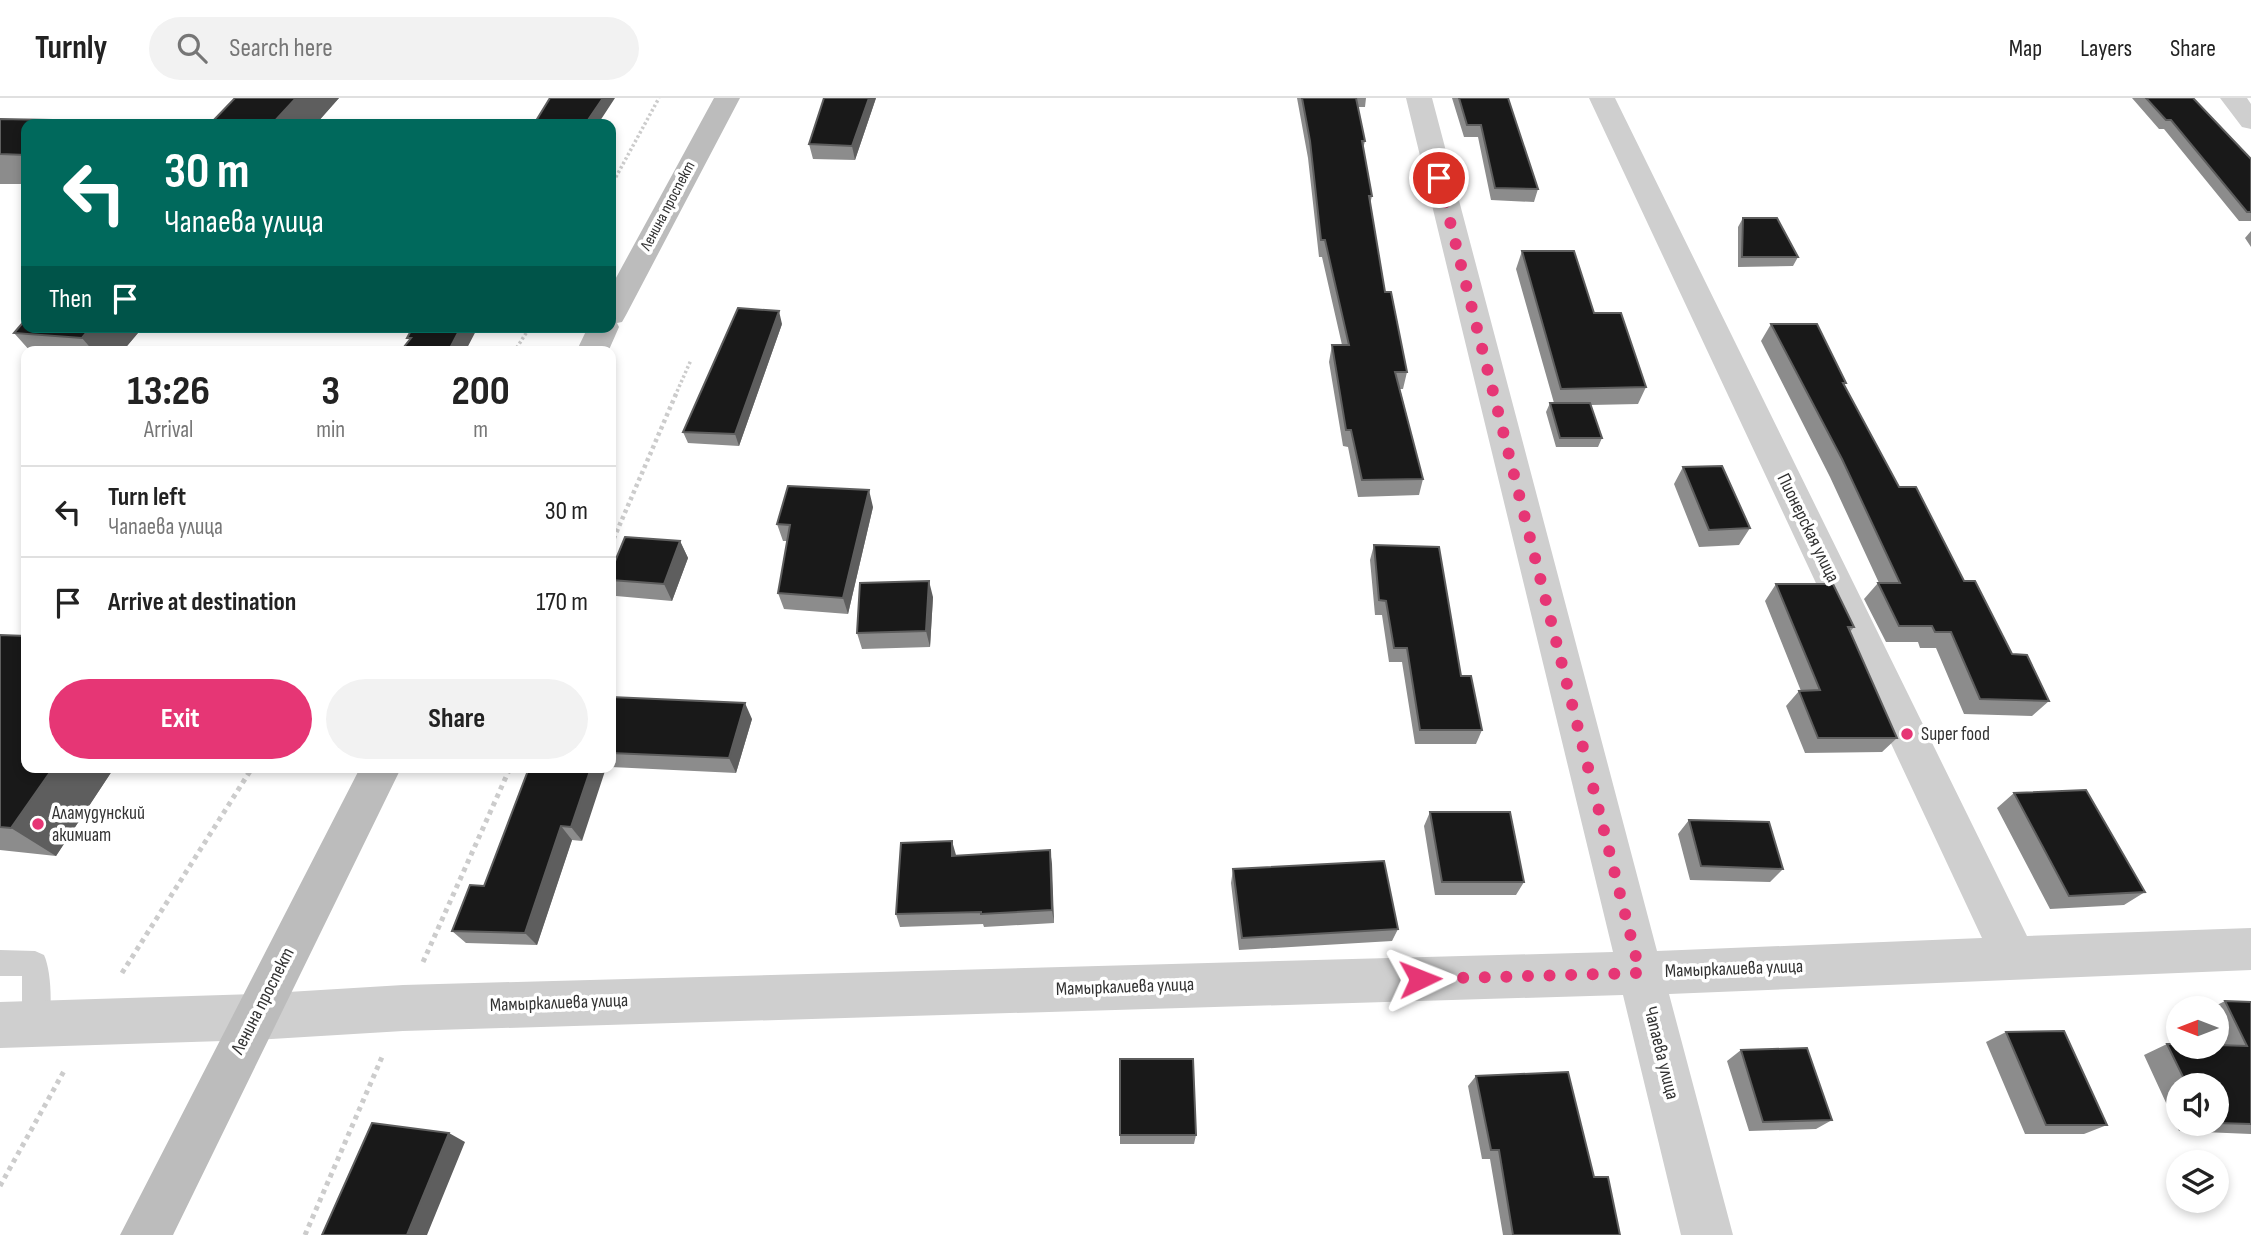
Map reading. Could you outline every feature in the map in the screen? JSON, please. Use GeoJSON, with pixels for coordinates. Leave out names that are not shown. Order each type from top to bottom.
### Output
{"type":"FeatureCollection","features":[{"type":"Feature","properties":{"kind":"main road","name":"Ленина проспект"},"geometry":{"type":"LineString","coordinates":[[616,306],[727,98]]}},
{"type":"Feature","properties":{"kind":"main road","name":"Ленина проспект"},"geometry":{"type":"LineString","coordinates":[[146,1235],[378,773]]}},
{"type":"Feature","properties":{"kind":"street","name":"Чапаева улица"},"geometry":{"type":"LineString","coordinates":[[1419,98],[1707,1235]]}},
{"type":"Feature","properties":{"kind":"street","name":"Пионерская улица"},"geometry":{"type":"LineString","coordinates":[[1602,98],[2014,958]]}},
{"type":"Feature","properties":{"kind":"street"},"geometry":{"type":"LineString","coordinates":[[2233,98],[2251,121]]}},
{"type":"Feature","properties":{"kind":"street","name":"Мамыркалиева улица"},"geometry":{"type":"LineString","coordinates":[[18,1024],[255,1017],[403,1008],[1640,973],[2251,949]]}},
{"type":"Feature","properties":{"kind":"lane"},"geometry":{"type":"LineString","coordinates":[[0,963],[35,964],[18,1024]]}},
{"type":"Feature","properties":{"kind":"path"},"geometry":{"type":"LineString","coordinates":[[616,177],[659,98]]}},
{"type":"Feature","properties":{"kind":"path"},"geometry":{"type":"LineString","coordinates":[[616,533],[691,360]]}},
{"type":"Feature","properties":{"kind":"building"},"geometry":{"type":"Polygon","coordinates":[[[235,98],[296,98],[277,119],[215,119],[235,98]]]}},
{"type":"Feature","properties":{"kind":"building"},"geometry":{"type":"Polygon","coordinates":[[[550,98],[603,98],[589,119],[537,119],[550,98]]]}},
{"type":"Feature","properties":{"kind":"building"},"geometry":{"type":"Polygon","coordinates":[[[824,98],[869,98],[852,146],[809,144],[824,98]]]}},
{"type":"Feature","properties":{"kind":"building"},"geometry":{"type":"Polygon","coordinates":[[[1302,98],[1356,98],[1365,141],[1362,141],[1372,196],[1369,196],[1385,292],[1391,292],[1407,372],[1395,372],[1423,479],[1362,480],[1351,430],[1346,430],[1332,345],[1349,345],[1325,240],[1321,240],[1310,141],[1302,98]]]}},
{"type":"Feature","properties":{"kind":"building"},"geometry":{"type":"Polygon","coordinates":[[[1459,98],[1508,98],[1538,189],[1495,188],[1481,125],[1467,125],[1459,98]]]}},
{"type":"Feature","properties":{"kind":"building"},"geometry":{"type":"Polygon","coordinates":[[[2146,98],[2193,98],[2251,159],[2251,212],[2247,212],[2171,120],[2166,120],[2146,98]]]}},
{"type":"Feature","properties":{"kind":"building"},"geometry":{"type":"Polygon","coordinates":[[[0,119],[21,119],[21,155],[0,154],[0,119]]]}},
{"type":"Feature","properties":{"kind":"building"},"geometry":{"type":"Polygon","coordinates":[[[1743,218],[1777,218],[1798,257],[1742,257],[1743,218]]]}},
{"type":"Feature","properties":{"kind":"building"},"geometry":{"type":"Polygon","coordinates":[[[1522,251],[1574,251],[1594,313],[1621,313],[1646,387],[1561,389],[1522,251]]]}},
{"type":"Feature","properties":{"kind":"building"},"geometry":{"type":"Polygon","coordinates":[[[738,308],[779,311],[735,434],[683,432],[738,308]]]}},
{"type":"Feature","properties":{"kind":"building"},"geometry":{"type":"Polygon","coordinates":[[[1771,324],[1817,324],[1846,383],[1843,383],[1899,487],[1916,487],[1964,581],[1975,581],[2012,654],[2027,655],[2049,701],[1980,699],[1951,632],[1935,632],[1932,626],[1899,626],[1878,583],[1900,583],[1842,459],[1771,324]]]}},
{"type":"Feature","properties":{"kind":"building"},"geometry":{"type":"Polygon","coordinates":[[[21,325],[21,333],[86,333],[82,338],[14,333],[21,325]]]}},
{"type":"Feature","properties":{"kind":"building"},"geometry":{"type":"Polygon","coordinates":[[[410,333],[458,333],[451,346],[405,346],[411,338],[407,338],[410,333]]]}},
{"type":"Feature","properties":{"kind":"building"},"geometry":{"type":"Polygon","coordinates":[[[1550,403],[1590,403],[1602,438],[1560,438],[1550,403]]]}},
{"type":"Feature","properties":{"kind":"building"},"geometry":{"type":"Polygon","coordinates":[[[1722,466],[1750,528],[1709,530],[1683,467],[1722,466]]]}},
{"type":"Feature","properties":{"kind":"building"},"geometry":{"type":"Polygon","coordinates":[[[788,486],[869,490],[843,598],[778,593],[790,525],[777,524],[788,486]]]}},
{"type":"Feature","properties":{"kind":"building"},"geometry":{"type":"Polygon","coordinates":[[[625,537],[680,541],[664,584],[616,580],[616,559],[625,537]]]}},
{"type":"Feature","properties":{"kind":"building"},"geometry":{"type":"Polygon","coordinates":[[[1374,545],[1439,547],[1461,676],[1471,676],[1482,730],[1420,730],[1407,648],[1394,648],[1386,601],[1379,600],[1374,545]]]}},
{"type":"Feature","properties":{"kind":"building"},"geometry":{"type":"Polygon","coordinates":[[[929,581],[926,631],[857,633],[860,583],[929,581]]]}},
{"type":"Feature","properties":{"kind":"building"},"geometry":{"type":"Polygon","coordinates":[[[1776,584],[1833,584],[1854,627],[1848,627],[1897,738],[1818,738],[1799,691],[1820,690],[1776,584]]]}},
{"type":"Feature","properties":{"kind":"building"},"geometry":{"type":"Polygon","coordinates":[[[0,635],[21,636],[21,773],[50,773],[11,828],[0,827],[0,635]]]}},
{"type":"Feature","properties":{"kind":"building"},"geometry":{"type":"Polygon","coordinates":[[[616,697],[745,703],[729,758],[616,753],[616,697]]]}},
{"type":"Feature","properties":{"kind":"building"},"geometry":{"type":"Polygon","coordinates":[[[527,773],[589,773],[571,827],[561,826],[525,933],[452,931],[470,885],[484,886],[527,773]]]}},
{"type":"Feature","properties":{"kind":"building"},"geometry":{"type":"Polygon","coordinates":[[[2086,790],[2145,892],[2069,896],[2014,793],[2086,790]]]}},
{"type":"Feature","properties":{"kind":"building"},"geometry":{"type":"Polygon","coordinates":[[[1430,812],[1510,812],[1524,882],[1442,882],[1430,812]]]}},
{"type":"Feature","properties":{"kind":"building"},"geometry":{"type":"Polygon","coordinates":[[[1689,820],[1769,822],[1783,869],[1701,866],[1689,820]]]}},
{"type":"Feature","properties":{"kind":"building"},"geometry":{"type":"Polygon","coordinates":[[[952,841],[952,856],[1050,850],[1052,910],[981,914],[896,914],[901,843],[952,841]]]}},
{"type":"Feature","properties":{"kind":"building"},"geometry":{"type":"Polygon","coordinates":[[[1384,861],[1398,929],[1242,938],[1233,869],[1384,861]]]}},
{"type":"Feature","properties":{"kind":"building"},"geometry":{"type":"Polygon","coordinates":[[[2230,1001],[2251,1002],[2251,1124],[2229,1123],[2229,1073],[2181,1073],[2174,1059],[2230,1059],[2230,1045],[2247,1046],[2230,1011],[2230,1001]]]}},
{"type":"Feature","properties":{"kind":"building"},"geometry":{"type":"Polygon","coordinates":[[[2064,1031],[2107,1125],[2046,1125],[2006,1032],[2064,1031]]]}},
{"type":"Feature","properties":{"kind":"building"},"geometry":{"type":"Polygon","coordinates":[[[1807,1048],[1832,1120],[1763,1122],[1741,1050],[1807,1048]]]}},
{"type":"Feature","properties":{"kind":"building"},"geometry":{"type":"Polygon","coordinates":[[[1120,1059],[1193,1059],[1196,1135],[1120,1135],[1120,1059]]]}},
{"type":"Feature","properties":{"kind":"building"},"geometry":{"type":"Polygon","coordinates":[[[1568,1072],[1594,1177],[1608,1177],[1620,1235],[1513,1235],[1499,1150],[1491,1150],[1476,1076],[1568,1072]]]}},
{"type":"Feature","properties":{"kind":"building"},"geometry":{"type":"Polygon","coordinates":[[[372,1123],[449,1133],[407,1235],[322,1235],[372,1123]]]}},
{"type":"Feature","properties":{"kind":"place","name":"Super food"},"geometry":{"type":"Point","coordinates":[1907,734]}},
{"type":"Feature","properties":{"kind":"place","name":"Аламудунский акимиат"},"geometry":{"type":"Point","coordinates":[38,824]}},
{"type":"Feature","properties":{"kind":"route"},"geometry":{"type":"LineString","coordinates":[[1420,979],[1640,973],[1439,178]]}}]}
